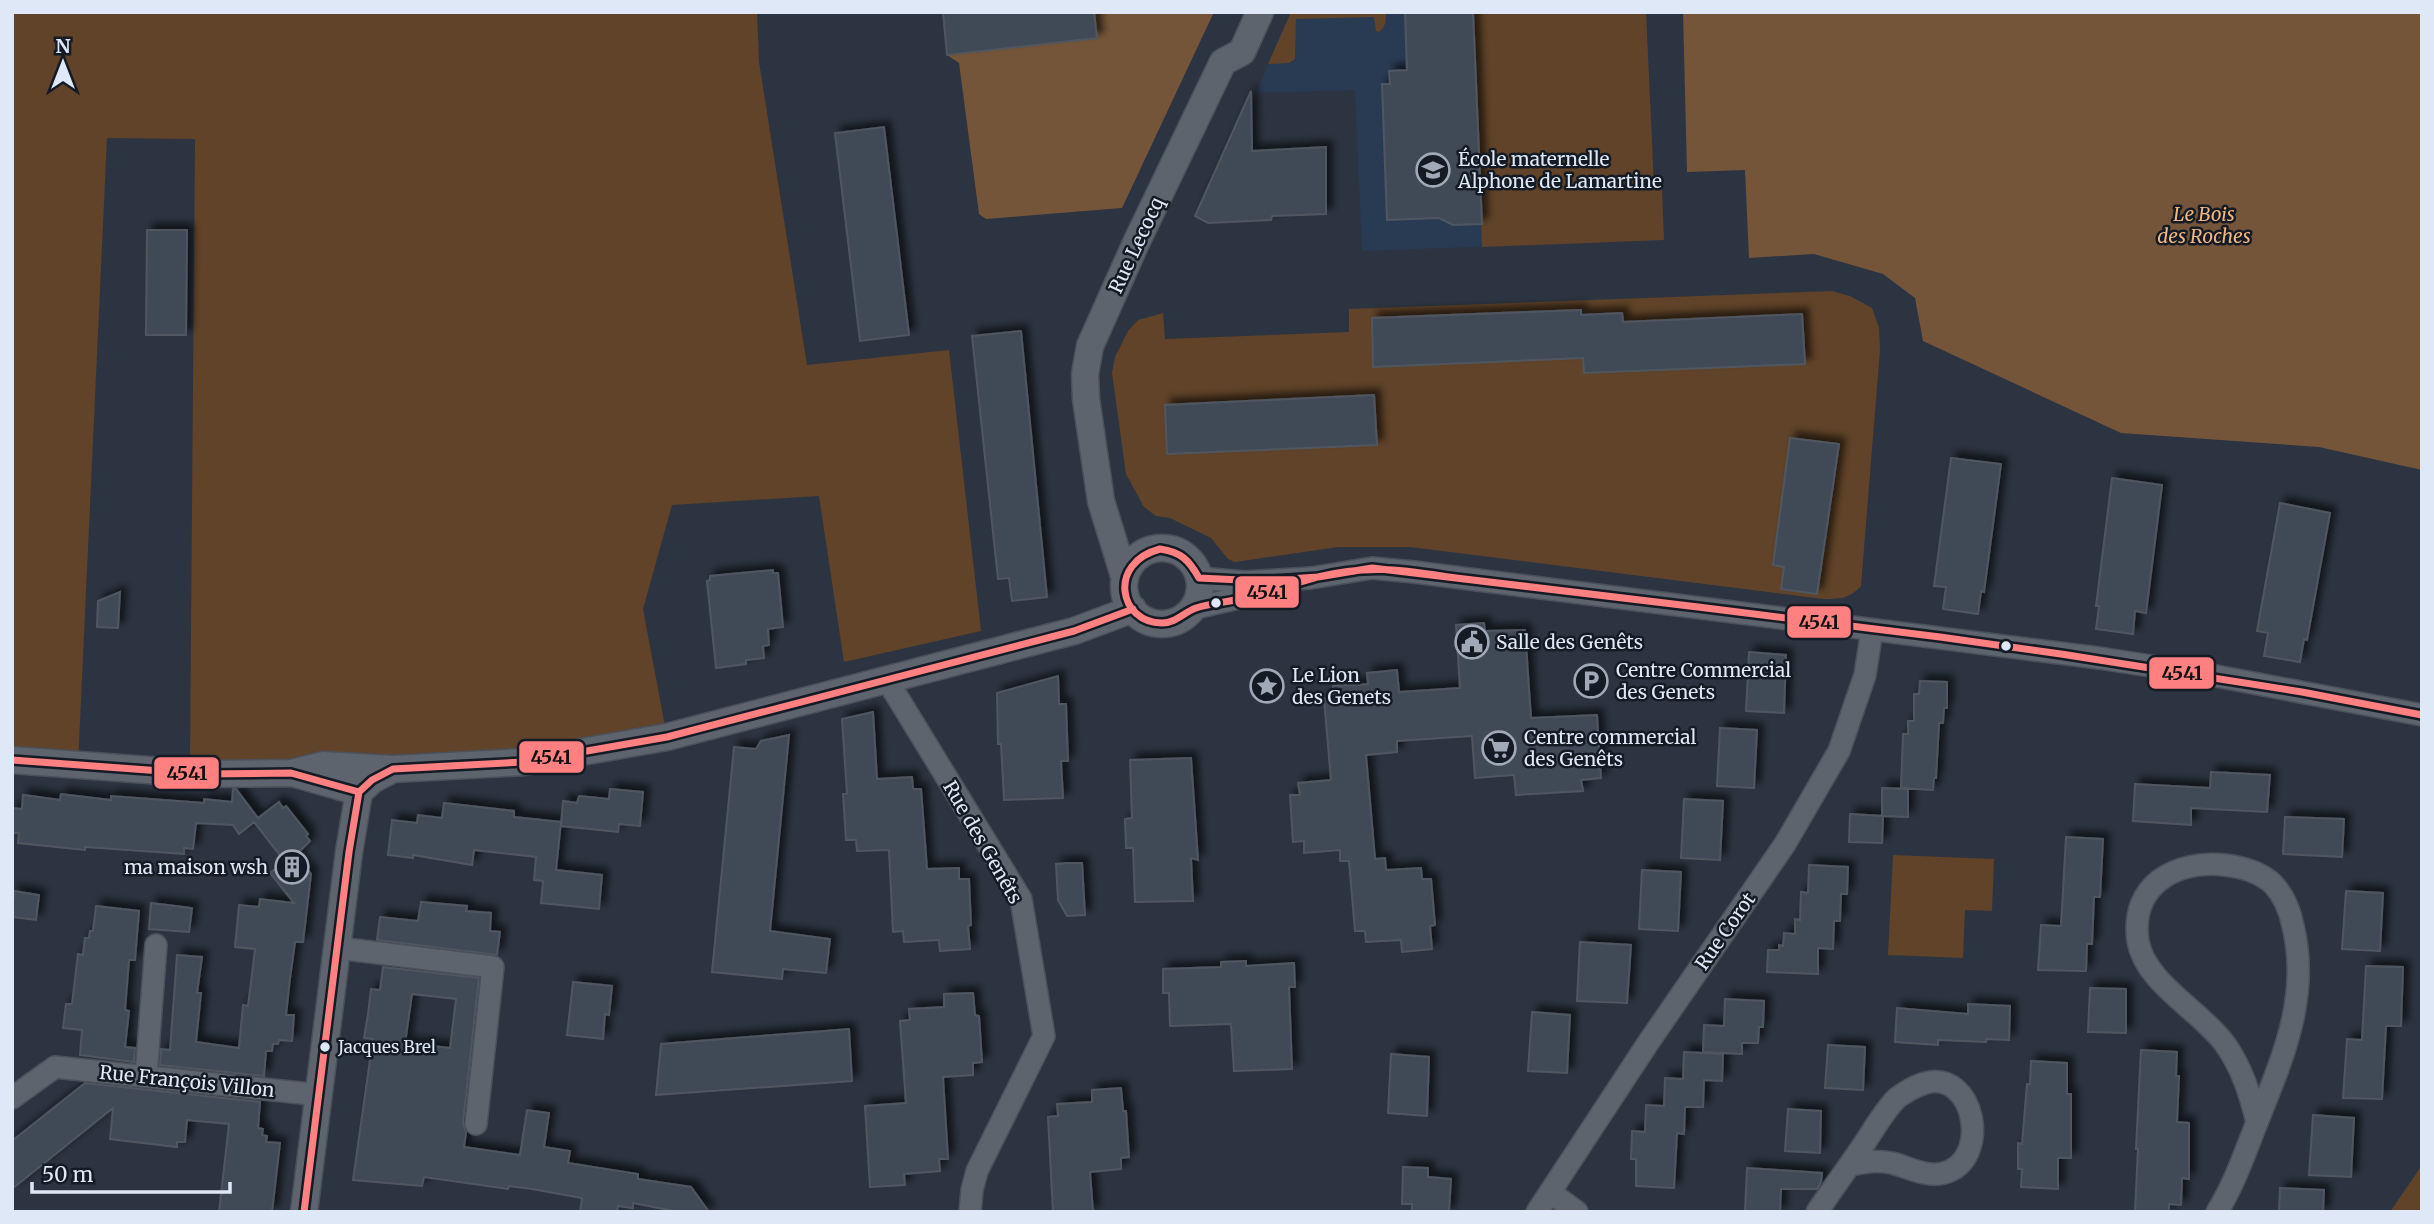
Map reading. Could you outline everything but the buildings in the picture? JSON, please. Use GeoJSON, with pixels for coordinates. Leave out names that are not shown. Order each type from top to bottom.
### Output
{"type":"FeatureCollection","features":[{"type":"Feature","properties":{"kind":"street","name":"Rue Lecocq"},"geometry":{"type":"LineString","coordinates":[[1125,579],[1101,501],[1086,399],[1085,374],[1090,346],[1223,62],[1242,52],[1260,12]]}},
{"type":"Feature","properties":{"kind":"street"},"geometry":{"type":"LineString","coordinates":[[1101,501],[1127,530],[1155,548],[1178,551],[1195,567],[1200,591],[1191,609],[1178,620],[1166,623],[1154,623],[1142,618],[1133,610],[1124,590],[1125,579],[1135,559],[1155,548]]}},
{"type":"Feature","properties":{"kind":"street"},"geometry":{"type":"LineString","coordinates":[[1199,578],[1245,582],[1311,578],[1372,568],[1393,570],[2138,664],[2422,715]]}},
{"type":"Feature","properties":{"kind":"street"},"geometry":{"type":"LineString","coordinates":[[1191,609],[1268,592],[1311,578]]}},
{"type":"Feature","properties":{"kind":"street"},"geometry":{"type":"LineString","coordinates":[[12,760],[202,774],[291,773],[323,765],[393,769],[524,762],[667,737],[1074,631],[1133,610]]}},
{"type":"Feature","properties":{"kind":"street","name":"Rue Corot"},"geometry":{"type":"LineString","coordinates":[[1537,1212],[1648,1043],[1785,844],[1839,751],[1865,675],[1871,630]]}},
{"type":"Feature","properties":{"kind":"street","name":"Rue des Genêts"},"geometry":{"type":"LineString","coordinates":[[887,680],[1021,899],[1044,1036],[977,1171],[970,1212]]}},
{"type":"Feature","properties":{"kind":"street"},"geometry":{"type":"LineString","coordinates":[[304,1212],[349,852],[359,792],[372,780],[393,769]]}},
{"type":"Feature","properties":{"kind":"street"},"geometry":{"type":"LineString","coordinates":[[291,773],[359,792]]}},
{"type":"Feature","properties":{"kind":"street"},"geometry":{"type":"LineString","coordinates":[[2217,1212],[2246,1154],[2273,1084],[2292,1021],[2300,978],[2297,941],[2289,908],[2272,884],[2244,867],[2213,864],[2181,867],[2162,878],[2145,895],[2136,918],[2138,944],[2149,969],[2198,1014],[2224,1043],[2248,1087],[2257,1122]]}},
{"type":"Feature","properties":{"kind":"street"},"geometry":{"type":"LineString","coordinates":[[146,1076],[156,946]]}},
{"type":"Feature","properties":{"kind":"street"},"geometry":{"type":"LineString","coordinates":[[338,948],[493,967],[476,1124]]}},
{"type":"Feature","properties":{"kind":"street","name":"Rue François Villon"},"geometry":{"type":"LineString","coordinates":[[12,1098],[55,1067],[320,1095]]}},
{"type":"Feature","properties":{"kind":"street"},"geometry":{"type":"LineString","coordinates":[[1817,1212],[1897,1098],[1912,1088],[1929,1082],[1944,1083],[1958,1092],[1970,1109],[1974,1125],[1969,1149],[1958,1165],[1943,1174],[1923,1173],[1871,1160],[1850,1165]]}},
{"type":"Feature","properties":{"kind":"street"},"geometry":{"type":"LineString","coordinates":[[1550,1192],[1577,1212]]}},
{"type":"Feature","properties":{"kind":"shaded area"},"geometry":{"type":"Polygon","coordinates":[[[12,12],[757,12],[759,62],[807,365],[949,350],[981,631],[844,662],[819,496],[672,505],[643,609],[667,737],[524,762],[202,774],[190,754],[195,139],[107,138],[78,765],[12,760],[12,12]]]}},
{"type":"Feature","properties":{"kind":"shaded area"},"geometry":{"type":"Polygon","coordinates":[[[1291,12],[1646,12],[1654,186],[1662,190],[1664,240],[1362,251],[1355,90],[1256,93],[1291,12]]]}},
{"type":"Feature","properties":{"kind":"shaded area"},"geometry":{"type":"Polygon","coordinates":[[[1291,12],[1386,12],[1386,18],[1379,32],[1376,31],[1374,17],[1296,19],[1295,59],[1289,63],[1268,64],[1291,12]]]}},
{"type":"Feature","properties":{"kind":"shaded area"},"geometry":{"type":"Polygon","coordinates":[[[1473,12],[1646,12],[1654,186],[1662,190],[1664,240],[1482,247],[1473,12]]]}},
{"type":"Feature","properties":{"kind":"shaded area"},"geometry":{"type":"Polygon","coordinates":[[[1832,291],[1850,296],[1872,308],[1879,328],[1880,350],[1861,586],[1844,597],[1823,599],[1410,547],[1338,547],[1235,562],[1228,559],[1211,538],[1170,518],[1156,516],[1144,507],[1126,474],[1112,373],[1115,357],[1128,331],[1138,320],[1163,313],[1165,339],[1349,332],[1349,309],[1832,291]]]}},
{"type":"Feature","properties":{"kind":"shaded area"},"geometry":{"type":"Polygon","coordinates":[[[1893,855],[1994,859],[1992,911],[1965,910],[1963,958],[1888,955],[1893,855]]]}},
{"type":"Feature","properties":{"kind":"shaded area"},"geometry":{"type":"Polygon","coordinates":[[[2422,1165],[2422,1212],[2390,1212],[2422,1165]]]}},
{"type":"Feature","properties":{"kind":"green space"},"geometry":{"type":"Polygon","coordinates":[[[1094,12],[1214,12],[1122,208],[986,219],[979,214],[959,63],[947,55],[1097,38],[1094,12]]]}},
{"type":"Feature","properties":{"kind":"green space","name":"Le Bois des Roches"},"geometry":{"type":"Polygon","coordinates":[[[1683,12],[2422,12],[2422,470],[2319,447],[2121,433],[1923,341],[1915,298],[1883,274],[1814,254],[1749,258],[1745,170],[1687,172],[1683,12]]]}},
{"type":"Feature","properties":{"kind":"transit line","name":"4541"},"geometry":{"type":"LineString","coordinates":[[1160,549],[1174,552],[1184,558],[1199,578],[1261,581],[1318,577],[1253,596],[1196,608],[1172,621],[1162,623],[1147,620],[1136,613],[1128,603],[1125,591],[1126,579],[1132,566],[1143,556],[1160,549]]}},
{"type":"Feature","properties":{"kind":"transit line","name":"4541"},"geometry":{"type":"LineString","coordinates":[[1318,577],[1372,568],[1456,578]]}},
{"type":"Feature","properties":{"kind":"transit line","name":"4541"},"geometry":{"type":"LineString","coordinates":[[1318,577],[1370,569],[1456,578]]}},
{"type":"Feature","properties":{"kind":"transit line","name":"4541"},"geometry":{"type":"LineString","coordinates":[[1456,578],[1698,607]]}},
{"type":"Feature","properties":{"kind":"transit line","name":"4541"},"geometry":{"type":"LineString","coordinates":[[1698,607],[1940,637]]}},
{"type":"Feature","properties":{"kind":"transit line","name":"4541"},"geometry":{"type":"LineString","coordinates":[[1698,607],[1940,637]]}},
{"type":"Feature","properties":{"kind":"transit line","name":"4541"},"geometry":{"type":"LineString","coordinates":[[359,792],[372,780],[393,769],[524,762],[667,737],[1074,631],[1133,609]]}},
{"type":"Feature","properties":{"kind":"transit line","name":"4541"},"geometry":{"type":"LineString","coordinates":[[1940,637],[2061,654]]}},
{"type":"Feature","properties":{"kind":"transit line","name":"4541"},"geometry":{"type":"LineString","coordinates":[[2061,654],[2302,692]]}},
{"type":"Feature","properties":{"kind":"transit line","name":"4541"},"geometry":{"type":"LineString","coordinates":[[2061,654],[2302,692]]}},
{"type":"Feature","properties":{"kind":"transit line","name":"4541"},"geometry":{"type":"LineString","coordinates":[[2302,692],[2422,715]]}},
{"type":"Feature","properties":{"kind":"transit line","name":"4541"},"geometry":{"type":"LineString","coordinates":[[12,760],[202,774],[291,773],[359,792]]}},
{"type":"Feature","properties":{"kind":"transit line","name":"4541"},"geometry":{"type":"LineString","coordinates":[[304,1212],[349,852],[359,792]]}},
{"type":"Feature","properties":{"kind":"place","name":"École maternelle Alphone de Lamartine"},"geometry":{"type":"Point","coordinates":[1433,170]}},
{"type":"Feature","properties":{"kind":"place","name":"Salle des Genêts"},"geometry":{"type":"Point","coordinates":[1472,642]}},
{"type":"Feature","properties":{"kind":"place","name":"Centre Commercial des Genets"},"geometry":{"type":"Point","coordinates":[1591,681]}},
{"type":"Feature","properties":{"kind":"place","name":"Le Lion des Genets"},"geometry":{"type":"Point","coordinates":[1267,686]}},
{"type":"Feature","properties":{"kind":"place","name":"Centre commercial des Genêts"},"geometry":{"type":"Point","coordinates":[1499,748]}},
{"type":"Feature","properties":{"kind":"place","name":"ma maison wsh"},"geometry":{"type":"Point","coordinates":[292,867]}},
{"type":"Feature","properties":{"kind":"place","name":"Jacques Brel"},"geometry":{"type":"Point","coordinates":[325,1047]}}]}
